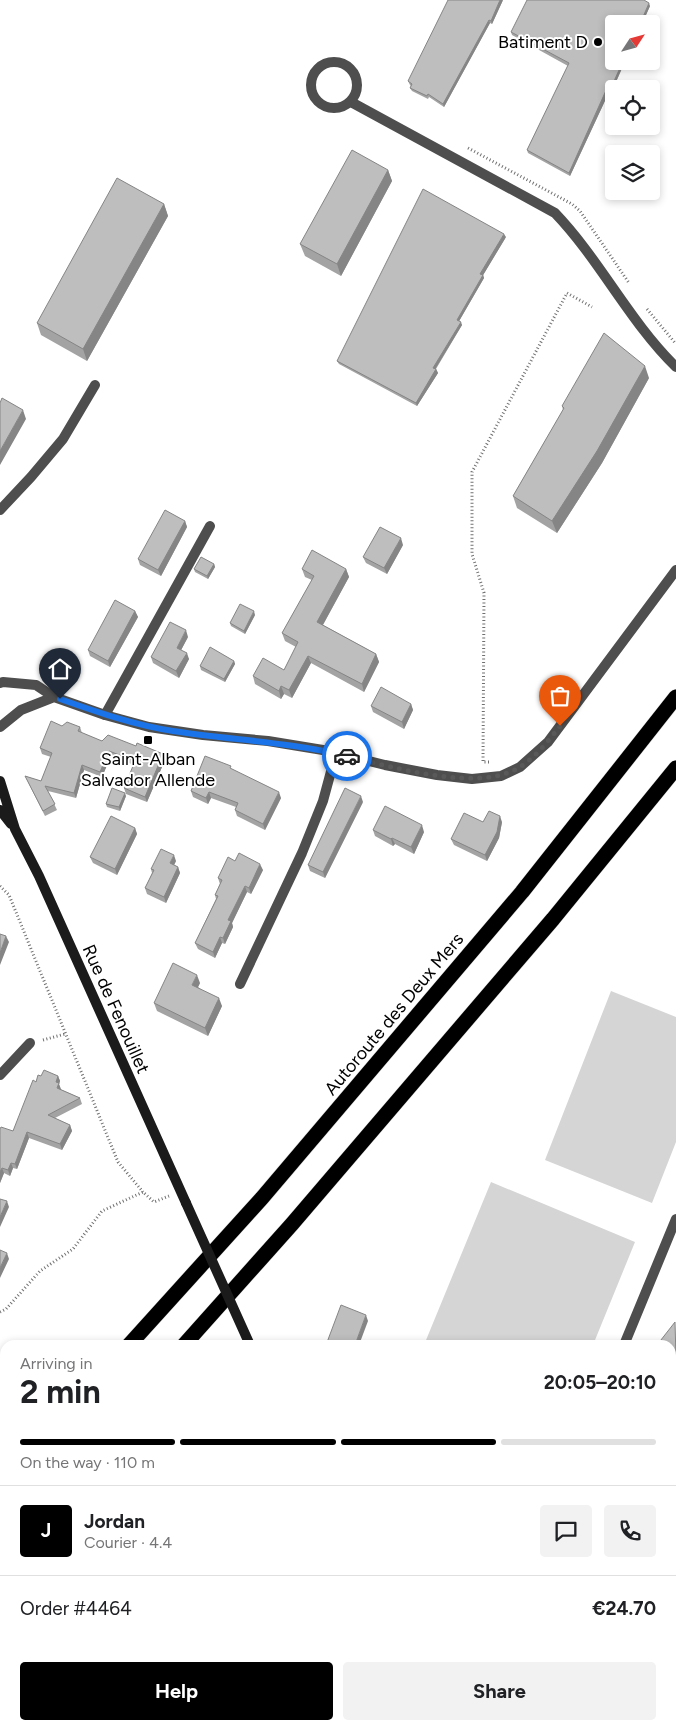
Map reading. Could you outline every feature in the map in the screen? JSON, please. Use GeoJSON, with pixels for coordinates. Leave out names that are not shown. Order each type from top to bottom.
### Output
{"type":"FeatureCollection","features":[{"type":"Feature","properties":{"kind":"highway","name":"Autoroute des Deux Mers"},"geometry":{"type":"LineString","coordinates":[[134,1340],[262,1198],[522,892],[676,697]]}},
{"type":"Feature","properties":{"kind":"highway"},"geometry":{"type":"LineString","coordinates":[[188,1340],[292,1224],[547,927],[676,768]]}},
{"type":"Feature","properties":{"kind":"main road","name":"Rue de Fenouillet"},"geometry":{"type":"LineString","coordinates":[[0,781],[15,829],[43,885],[248,1340]]}},
{"type":"Feature","properties":{"kind":"main road","name":"Rue de Fenouillet"},"geometry":{"type":"LineString","coordinates":[[0,810],[15,829]]}},
{"type":"Feature","properties":{"kind":"street"},"geometry":{"type":"LineString","coordinates":[[336,62],[349,68],[354,73],[357,81],[355,96],[351,102],[337,109],[322,105],[312,94],[312,78],[315,71],[321,66],[336,62]]}},
{"type":"Feature","properties":{"kind":"street"},"geometry":{"type":"LineString","coordinates":[[351,102],[555,213],[572,230],[625,306],[664,355],[676,367]]}},
{"type":"Feature","properties":{"kind":"street"},"geometry":{"type":"LineString","coordinates":[[0,510],[32,477],[63,439],[95,385]]}},
{"type":"Feature","properties":{"kind":"street"},"geometry":{"type":"LineString","coordinates":[[104,715],[210,526]]}},
{"type":"Feature","properties":{"kind":"street"},"geometry":{"type":"LineString","coordinates":[[0,683],[36,686],[54,697],[104,715],[149,727],[268,741],[336,753],[437,775],[472,779],[504,774],[520,767],[548,742],[676,570]]}},
{"type":"Feature","properties":{"kind":"street"},"geometry":{"type":"LineString","coordinates":[[0,727],[21,710],[54,697]]}},
{"type":"Feature","properties":{"kind":"street"},"geometry":{"type":"LineString","coordinates":[[240,984],[302,853],[323,801],[336,753]]}},
{"type":"Feature","properties":{"kind":"street"},"geometry":{"type":"LineString","coordinates":[[0,1075],[30,1043]]}},
{"type":"Feature","properties":{"kind":"street"},"geometry":{"type":"LineString","coordinates":[[626,1340],[676,1219]]}},
{"type":"Feature","properties":{"kind":"path"},"geometry":{"type":"LineString","coordinates":[[504,774],[498,761],[483,762],[484,593],[472,554],[472,472],[567,293],[592,307]]}},
{"type":"Feature","properties":{"kind":"path"},"geometry":{"type":"LineString","coordinates":[[0,886],[9,895],[118,1162],[142,1192],[154,1202]]}},
{"type":"Feature","properties":{"kind":"path"},"geometry":{"type":"LineString","coordinates":[[30,1043],[65,1034]]}},
{"type":"Feature","properties":{"kind":"path"},"geometry":{"type":"LineString","coordinates":[[0,1312],[6,1309],[40,1271],[73,1249],[102,1211],[142,1192]]}},
{"type":"Feature","properties":{"kind":"shaded area"},"geometry":{"type":"Polygon","coordinates":[[[611,991],[676,1017],[676,1142],[652,1203],[545,1160],[611,991]]]}},
{"type":"Feature","properties":{"kind":"shaded area"},"geometry":{"type":"Polygon","coordinates":[[[491,1182],[635,1242],[595,1340],[426,1340],[491,1182]]]}},
{"type":"Feature","properties":{"kind":"building"},"geometry":{"type":"Polygon","coordinates":[[[448,0],[500,0],[491,21],[489,20],[443,104],[428,94],[427,96],[410,88],[412,84],[408,81],[448,0]]]}},
{"type":"Feature","properties":{"kind":"building"},"geometry":{"type":"Polygon","coordinates":[[[527,0],[644,0],[649,3],[644,15],[605,15],[605,70],[619,70],[615,80],[605,80],[605,93],[569,173],[527,150],[569,63],[511,32],[527,0]]]}},
{"type":"Feature","properties":{"kind":"building"},"geometry":{"type":"Polygon","coordinates":[[[352,150],[388,170],[337,264],[300,244],[352,150]]]}},
{"type":"Feature","properties":{"kind":"building"},"geometry":{"type":"Polygon","coordinates":[[[117,178],[164,204],[83,349],[37,323],[117,178]]]}},
{"type":"Feature","properties":{"kind":"building"},"geometry":{"type":"Polygon","coordinates":[[[423,189],[504,234],[480,274],[483,275],[457,320],[461,322],[433,368],[436,369],[416,403],[337,361],[423,189]]]}},
{"type":"Feature","properties":{"kind":"building"},"geometry":{"type":"Polygon","coordinates":[[[604,333],[645,366],[597,451],[552,521],[513,496],[564,408],[562,406],[604,333]]]}},
{"type":"Feature","properties":{"kind":"building"},"geometry":{"type":"Polygon","coordinates":[[[2,398],[23,410],[0,451],[0,403],[2,398]]]}},
{"type":"Feature","properties":{"kind":"building"},"geometry":{"type":"Polygon","coordinates":[[[165,510],[185,521],[158,570],[138,559],[165,510]]]}},
{"type":"Feature","properties":{"kind":"building"},"geometry":{"type":"Polygon","coordinates":[[[380,527],[401,538],[384,568],[363,557],[380,527]]]}},
{"type":"Feature","properties":{"kind":"building"},"geometry":{"type":"Polygon","coordinates":[[[312,550],[346,569],[317,622],[376,654],[362,684],[308,656],[289,690],[281,686],[279,691],[253,676],[263,658],[284,670],[298,642],[282,633],[314,576],[302,569],[312,550]]]}},
{"type":"Feature","properties":{"kind":"building"},"geometry":{"type":"Polygon","coordinates":[[[201,557],[214,564],[207,576],[194,569],[201,557]]]}},
{"type":"Feature","properties":{"kind":"building"},"geometry":{"type":"Polygon","coordinates":[[[115,600],[135,611],[108,661],[88,650],[115,600]]]}},
{"type":"Feature","properties":{"kind":"building"},"geometry":{"type":"Polygon","coordinates":[[[240,604],[254,611],[244,631],[230,623],[240,604]]]}},
{"type":"Feature","properties":{"kind":"building"},"geometry":{"type":"Polygon","coordinates":[[[170,622],[186,630],[177,648],[187,653],[176,671],[151,657],[170,622]]]}},
{"type":"Feature","properties":{"kind":"building"},"geometry":{"type":"Polygon","coordinates":[[[210,647],[234,661],[224,679],[200,666],[210,647]]]}},
{"type":"Feature","properties":{"kind":"building"},"geometry":{"type":"Polygon","coordinates":[[[381,687],[411,704],[402,722],[371,706],[381,687]]]}},
{"type":"Feature","properties":{"kind":"building"},"geometry":{"type":"Polygon","coordinates":[[[51,721],[62,726],[67,722],[80,727],[78,731],[102,741],[108,735],[136,746],[137,743],[163,754],[145,797],[124,788],[135,761],[109,751],[100,772],[82,765],[74,793],[45,786],[55,804],[43,811],[25,776],[41,781],[52,753],[40,748],[51,721]]]}},
{"type":"Feature","properties":{"kind":"building"},"geometry":{"type":"Polygon","coordinates":[[[205,756],[231,766],[230,768],[279,792],[263,824],[235,810],[238,803],[209,792],[206,798],[191,791],[205,756]]]}},
{"type":"Feature","properties":{"kind":"building"},"geometry":{"type":"Polygon","coordinates":[[[112,788],[125,793],[119,807],[106,804],[112,788]]]}},
{"type":"Feature","properties":{"kind":"building"},"geometry":{"type":"Polygon","coordinates":[[[345,788],[361,796],[323,872],[308,865],[345,788]]]}},
{"type":"Feature","properties":{"kind":"building"},"geometry":{"type":"Polygon","coordinates":[[[385,806],[422,825],[411,847],[373,830],[385,806]]]}},
{"type":"Feature","properties":{"kind":"building"},"geometry":{"type":"Polygon","coordinates":[[[489,811],[500,816],[497,832],[485,855],[451,839],[464,813],[483,822],[489,811]]]}},
{"type":"Feature","properties":{"kind":"building"},"geometry":{"type":"Polygon","coordinates":[[[111,816],[135,828],[115,869],[90,857],[111,816]]]}},
{"type":"Feature","properties":{"kind":"building"},"geometry":{"type":"Polygon","coordinates":[[[161,849],[174,855],[170,863],[178,867],[164,897],[145,888],[154,870],[151,869],[161,849]]]}},
{"type":"Feature","properties":{"kind":"building"},"geometry":{"type":"Polygon","coordinates":[[[239,853],[260,864],[249,888],[245,886],[228,920],[231,921],[223,938],[220,937],[213,952],[195,943],[218,896],[215,895],[222,880],[218,878],[228,857],[235,861],[239,853]]]}},
{"type":"Feature","properties":{"kind":"building"},"geometry":{"type":"Polygon","coordinates":[[[0,934],[6,936],[0,953],[0,934]]]}},
{"type":"Feature","properties":{"kind":"building"},"geometry":{"type":"Polygon","coordinates":[[[173,963],[197,975],[192,985],[219,998],[205,1028],[154,1003],[173,963]]]}},
{"type":"Feature","properties":{"kind":"building"},"geometry":{"type":"Polygon","coordinates":[[[44,1070],[58,1076],[56,1082],[59,1083],[57,1088],[80,1098],[48,1115],[70,1125],[60,1144],[27,1132],[15,1164],[11,1163],[8,1170],[2,1168],[0,1172],[0,1129],[1,1127],[13,1131],[33,1080],[36,1082],[38,1075],[41,1076],[44,1070]]]}},
{"type":"Feature","properties":{"kind":"building"},"geometry":{"type":"Polygon","coordinates":[[[0,1199],[7,1201],[0,1217],[0,1199]]]}},
{"type":"Feature","properties":{"kind":"building"},"geometry":{"type":"Polygon","coordinates":[[[0,1250],[7,1253],[0,1268],[0,1250]]]}},
{"type":"Feature","properties":{"kind":"building"},"geometry":{"type":"Polygon","coordinates":[[[341,1305],[366,1315],[357,1340],[328,1340],[341,1305]]]}},
{"type":"Feature","properties":{"kind":"building"},"geometry":{"type":"Polygon","coordinates":[[[675,1322],[676,1340],[661,1340],[675,1322]]]}},
{"type":"Feature","properties":{"kind":"way so far"},"geometry":{"type":"LineString","coordinates":[[347,756],[437,775],[472,779],[501,776],[520,767],[548,742],[560,726]]}},
{"type":"Feature","properties":{"kind":"place","name":"Batiment D"},"geometry":{"type":"Point","coordinates":[598,42]}},
{"type":"Feature","properties":{"kind":"place","name":"Saint-Alban Salvador Allende"},"geometry":{"type":"Point","coordinates":[148,740]}},
{"type":"Feature","properties":{"kind":"route"},"geometry":{"type":"LineString","coordinates":[[60,699],[104,715],[149,727],[204,735],[268,741],[329,751],[347,756]]}}]}
